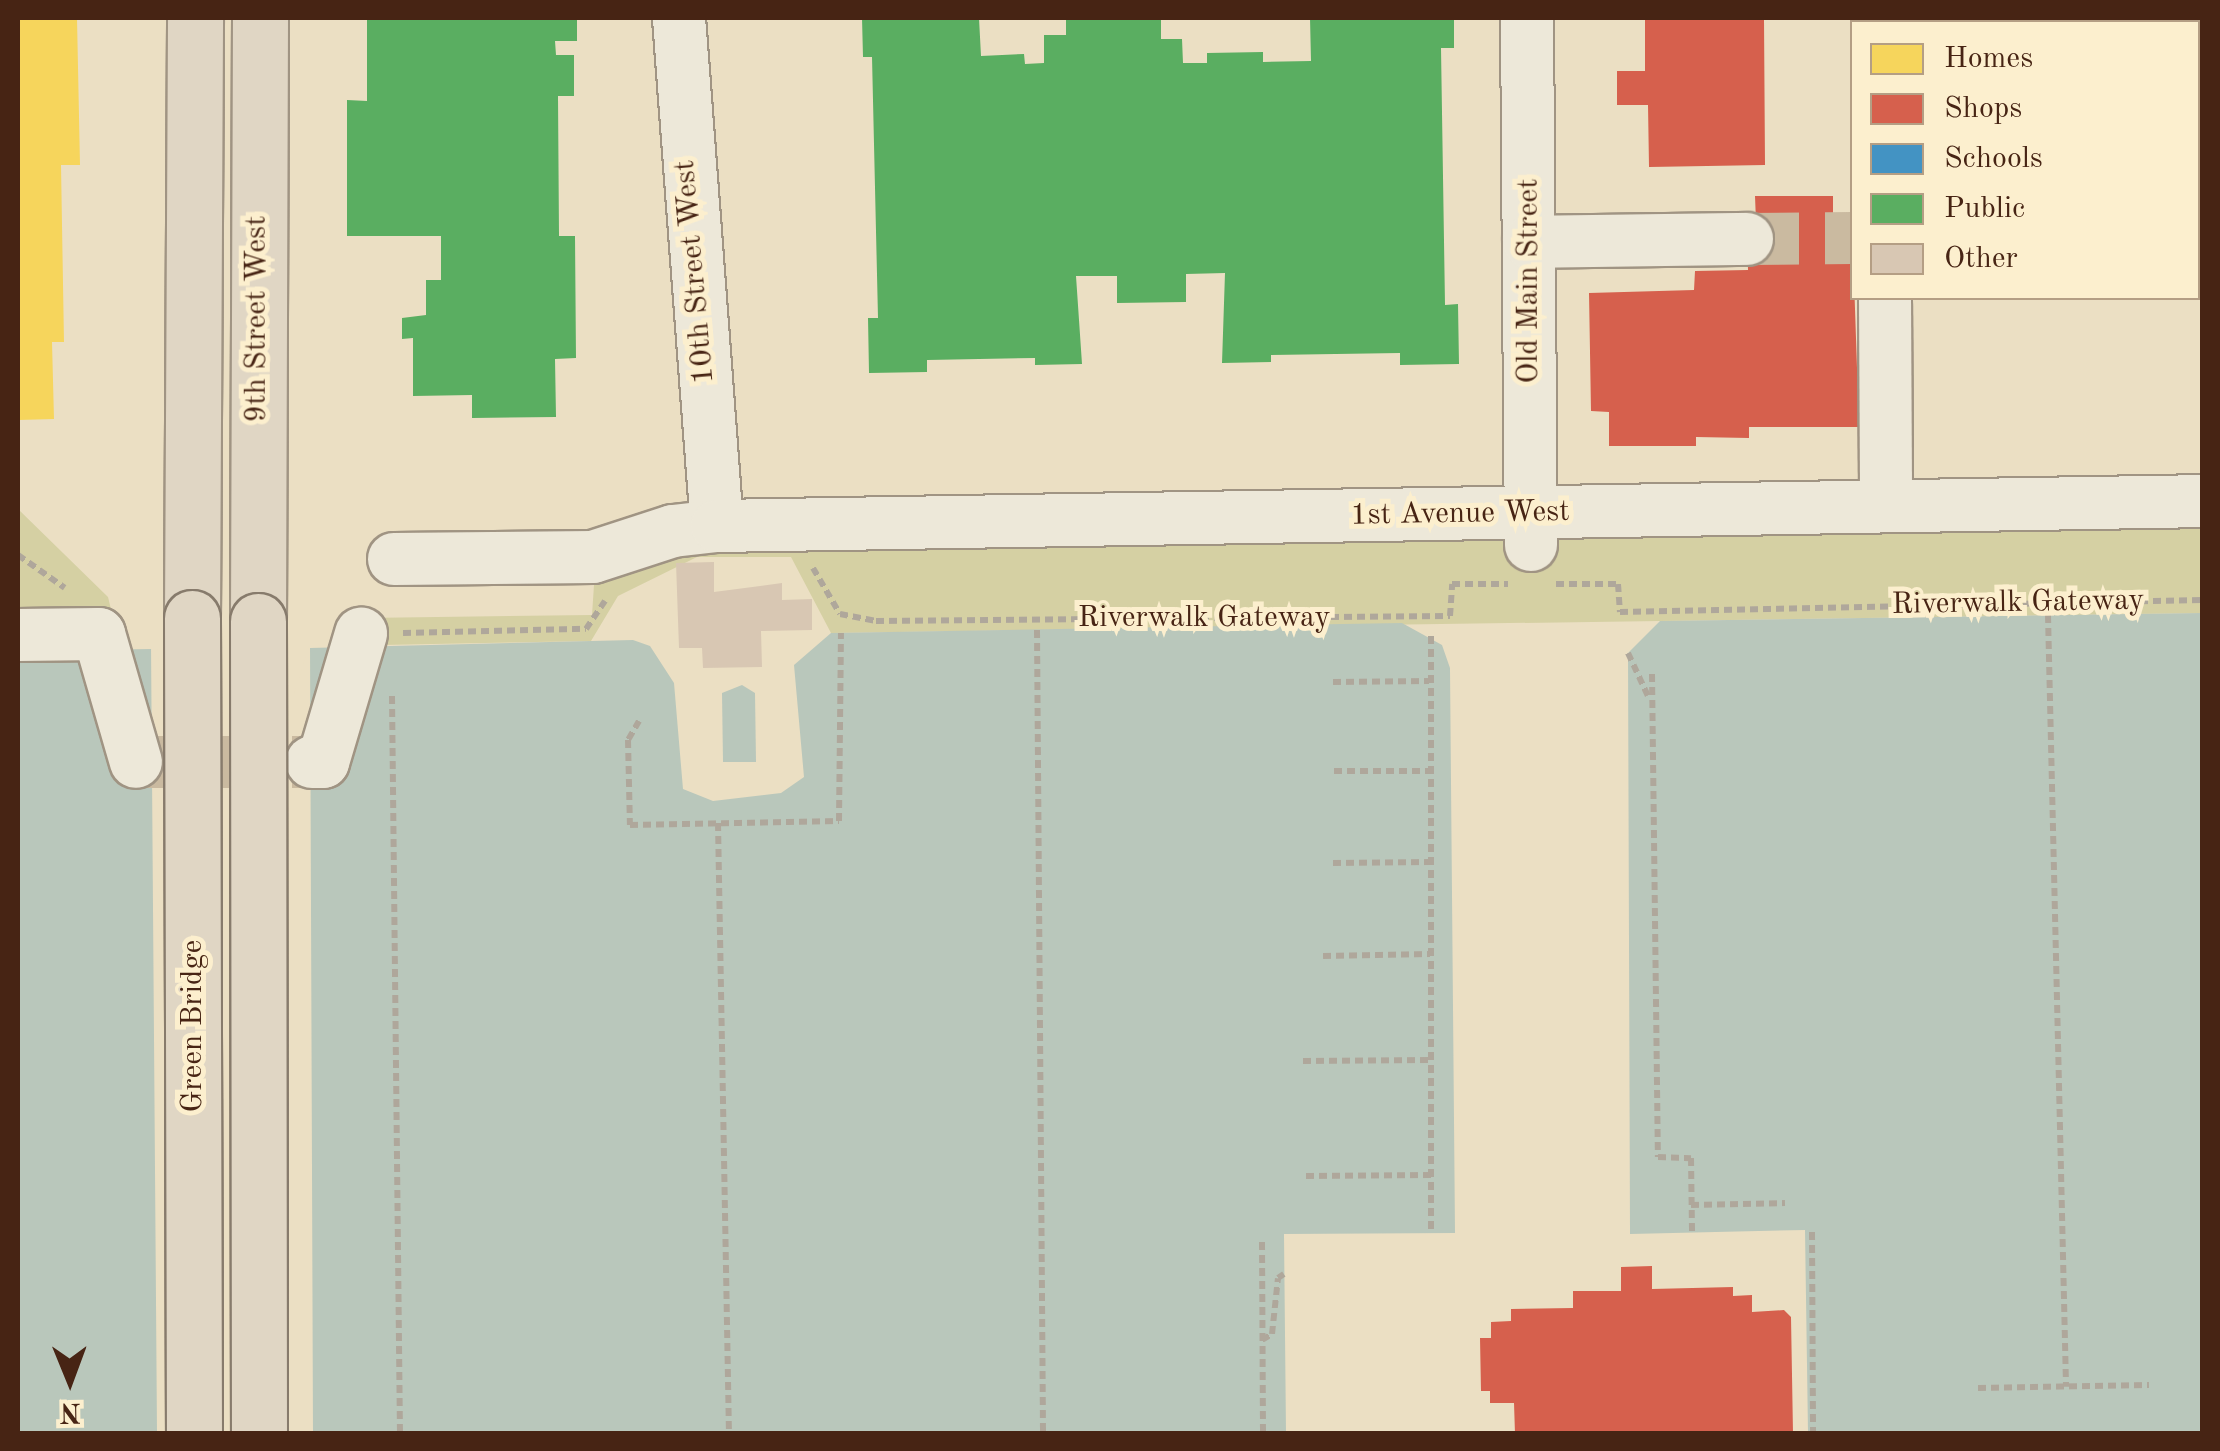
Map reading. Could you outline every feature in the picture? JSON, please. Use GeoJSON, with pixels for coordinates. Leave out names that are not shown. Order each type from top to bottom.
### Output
{"type":"FeatureCollection","features":[{"type":"Feature","properties":{"kind":"main road","name":"Green Bridge"},"geometry":{"type":"LineString","coordinates":[[194,18],[194,1434]]}},
{"type":"Feature","properties":{"kind":"main road","name":"9th Street West"},"geometry":{"type":"LineString","coordinates":[[260,18],[260,1434]]}},
{"type":"Feature","properties":{"kind":"street","name":"10th Street West"},"geometry":{"type":"LineString","coordinates":[[679,18],[717,526]]}},
{"type":"Feature","properties":{"kind":"street","name":"Old Main Street"},"geometry":{"type":"LineString","coordinates":[[1527,18],[1534,557]]}},
{"type":"Feature","properties":{"kind":"street"},"geometry":{"type":"LineString","coordinates":[[1529,242],[1748,239]]}},
{"type":"Feature","properties":{"kind":"street"},"geometry":{"type":"LineString","coordinates":[[1885,300],[1886,506]]}},
{"type":"Feature","properties":{"kind":"street","name":"1st Avenue West"},"geometry":{"type":"LineString","coordinates":[[394,559],[592,557],[672,531],[717,526],[1534,557],[1886,506],[2202,501]]}},
{"type":"Feature","properties":{"kind":"street"},"geometry":{"type":"LineString","coordinates":[[18,635],[98,634],[136,762]]}},
{"type":"Feature","properties":{"kind":"street"},"geometry":{"type":"LineString","coordinates":[[312,762],[322,762],[361,634]]}},
{"type":"Feature","properties":{"kind":"path"},"geometry":{"type":"LineString","coordinates":[[18,555],[70,592]]}},
{"type":"Feature","properties":{"kind":"path","name":"Riverwalk Gateway"},"geometry":{"type":"LineString","coordinates":[[805,555],[834,607],[850,620],[1450,616],[1452,584],[1534,557],[1618,584],[1620,612],[2202,600]]}},
{"type":"Feature","properties":{"kind":"path"},"geometry":{"type":"LineString","coordinates":[[361,634],[586,629],[616,588]]}},
{"type":"Feature","properties":{"kind":"path"},"geometry":{"type":"LineString","coordinates":[[2048,615],[2066,1387]]}},
{"type":"Feature","properties":{"kind":"path"},"geometry":{"type":"LineString","coordinates":[[1037,630],[1043,1434]]}},
{"type":"Feature","properties":{"kind":"path"},"geometry":{"type":"LineString","coordinates":[[639,721],[628,740],[630,825],[839,821],[841,632]]}},
{"type":"Feature","properties":{"kind":"path"},"geometry":{"type":"LineString","coordinates":[[1431,636],[1431,1233]]}},
{"type":"Feature","properties":{"kind":"path"},"geometry":{"type":"LineString","coordinates":[[1628,653],[1651,714]]}},
{"type":"Feature","properties":{"kind":"path"},"geometry":{"type":"LineString","coordinates":[[1652,674],[1658,1157],[1692,1158],[1692,1232]]}},
{"type":"Feature","properties":{"kind":"path"},"geometry":{"type":"LineString","coordinates":[[1332,682],[1429,681]]}},
{"type":"Feature","properties":{"kind":"path"},"geometry":{"type":"LineString","coordinates":[[391,684],[400,1434]]}},
{"type":"Feature","properties":{"kind":"path"},"geometry":{"type":"LineString","coordinates":[[1334,771],[1429,771]]}},
{"type":"Feature","properties":{"kind":"path"},"geometry":{"type":"LineString","coordinates":[[718,824],[729,1434]]}},
{"type":"Feature","properties":{"kind":"path"},"geometry":{"type":"LineString","coordinates":[[1333,862],[1430,862]]}},
{"type":"Feature","properties":{"kind":"path"},"geometry":{"type":"LineString","coordinates":[[1323,956],[1430,954]]}},
{"type":"Feature","properties":{"kind":"path"},"geometry":{"type":"LineString","coordinates":[[1303,1061],[1430,1060]]}},
{"type":"Feature","properties":{"kind":"path"},"geometry":{"type":"LineString","coordinates":[[1306,1176],[1431,1175]]}},
{"type":"Feature","properties":{"kind":"path"},"geometry":{"type":"LineString","coordinates":[[1691,1205],[1785,1203]]}},
{"type":"Feature","properties":{"kind":"path"},"geometry":{"type":"LineString","coordinates":[[1812,1232],[1814,1434]]}},
{"type":"Feature","properties":{"kind":"path"},"geometry":{"type":"LineString","coordinates":[[1262,1242],[1263,1434]]}},
{"type":"Feature","properties":{"kind":"path"},"geometry":{"type":"LineString","coordinates":[[1262,1340],[1272,1334],[1278,1278],[1284,1274]]}},
{"type":"Feature","properties":{"kind":"path"},"geometry":{"type":"LineString","coordinates":[[1978,1388],[2149,1385]]}},
{"type":"Feature","properties":{"kind":"shaded area"},"geometry":{"type":"Polygon","coordinates":[[[2202,501],[2202,613],[831,633],[791,557],[697,557],[618,596],[591,641],[382,645],[351,755],[328,772],[127,772],[109,760],[91,699],[102,681],[88,650],[18,651],[18,509],[108,597],[137,716],[326,716],[339,663],[364,618],[592,615],[594,585],[696,544],[1272,518],[2202,501]]]}},
{"type":"Feature","properties":{"kind":"shaded area"},"geometry":{"type":"Polygon","coordinates":[[[2202,613],[2202,1433],[1808,1433],[1805,1230],[1630,1234],[1628,653],[1660,621],[2202,613]]]}},
{"type":"Feature","properties":{"kind":"shaded area"},"geometry":{"type":"Polygon","coordinates":[[[1402,623],[1442,645],[1450,668],[1455,1233],[1284,1234],[1286,1433],[18,1433],[18,651],[152,649],[160,701],[298,698],[310,648],[633,640],[650,646],[674,683],[683,789],[713,801],[781,793],[804,777],[794,665],[831,633],[1402,623]]]}},
{"type":"Feature","properties":{"kind":"shaded area"},"geometry":{"type":"Polygon","coordinates":[[[742,685],[755,693],[756,762],[723,762],[722,693],[742,685]]]}},
{"type":"Feature","properties":{"kind":"pier"},"geometry":{"type":"Polygon","coordinates":[[[310,643],[313,1433],[157,1433],[151,644],[157,648],[164,696],[294,694],[310,643]]]}},
{"type":"Feature","properties":{"kind":"building: Homes"},"geometry":{"type":"Polygon","coordinates":[[[18,18],[77,18],[80,165],[61,165],[64,342],[52,342],[54,419],[18,420],[18,18]]]}},
{"type":"Feature","properties":{"kind":"building: Shops"},"geometry":{"type":"Polygon","coordinates":[[[1645,18],[1764,18],[1765,165],[1649,167],[1648,105],[1617,105],[1617,71],[1645,71],[1645,18]]]}},
{"type":"Feature","properties":{"kind":"building: Shops"},"geometry":{"type":"Polygon","coordinates":[[[1755,196],[1833,196],[1833,221],[1850,220],[1850,300],[1855,300],[1859,427],[1749,427],[1749,438],[1696,437],[1696,446],[1609,446],[1609,412],[1591,411],[1589,293],[1694,290],[1695,271],[1748,270],[1747,222],[1756,222],[1755,196]]]}},
{"type":"Feature","properties":{"kind":"building: Shops"},"geometry":{"type":"Polygon","coordinates":[[[1652,1266],[1652,1289],[1733,1287],[1733,1296],[1752,1295],[1752,1312],[1784,1310],[1791,1317],[1793,1433],[1515,1434],[1514,1403],[1490,1403],[1490,1391],[1481,1391],[1480,1338],[1491,1338],[1491,1322],[1511,1321],[1511,1309],[1573,1308],[1573,1291],[1621,1291],[1621,1267],[1652,1266]]]}},
{"type":"Feature","properties":{"kind":"building: Schools"},"geometry":{"type":"Polygon","coordinates":[[[2200,54],[2202,54],[2200,175],[2200,54]]]}},
{"type":"Feature","properties":{"kind":"building: Public"},"geometry":{"type":"Polygon","coordinates":[[[367,18],[577,18],[577,41],[555,41],[556,55],[574,55],[574,96],[558,96],[559,236],[575,236],[576,358],[555,359],[556,417],[472,418],[472,395],[413,396],[413,338],[402,339],[402,318],[426,315],[426,280],[441,280],[441,236],[347,236],[347,100],[367,101],[367,18]]]}},
{"type":"Feature","properties":{"kind":"building: Public"},"geometry":{"type":"Polygon","coordinates":[[[862,18],[979,18],[981,56],[1024,54],[1025,64],[1044,63],[1044,35],[1066,35],[1066,18],[1161,18],[1161,39],[1182,39],[1183,63],[1207,63],[1207,53],[1263,52],[1263,62],[1311,61],[1310,18],[1454,18],[1454,48],[1441,48],[1445,305],[1458,304],[1459,364],[1400,365],[1400,353],[1271,355],[1271,362],[1222,363],[1225,273],[1186,274],[1186,302],[1117,303],[1117,276],[1076,276],[1082,364],[1035,365],[1035,358],[927,360],[927,372],[869,373],[868,318],[878,318],[872,57],[863,57],[862,18]]]}},
{"type":"Feature","properties":{"kind":"building: Other"},"geometry":{"type":"Polygon","coordinates":[[[714,562],[714,592],[782,583],[782,600],[812,599],[812,630],[761,631],[762,667],[703,668],[702,648],[679,648],[676,563],[714,562]]]}},
{"type":"Feature","properties":{"kind":"tunnel"},"geometry":{"type":"LineString","coordinates":[[1747,239],[1850,238]]}},
{"type":"Feature","properties":{"kind":"tunnel"},"geometry":{"type":"LineString","coordinates":[[136,762],[300,762]]}}]}
